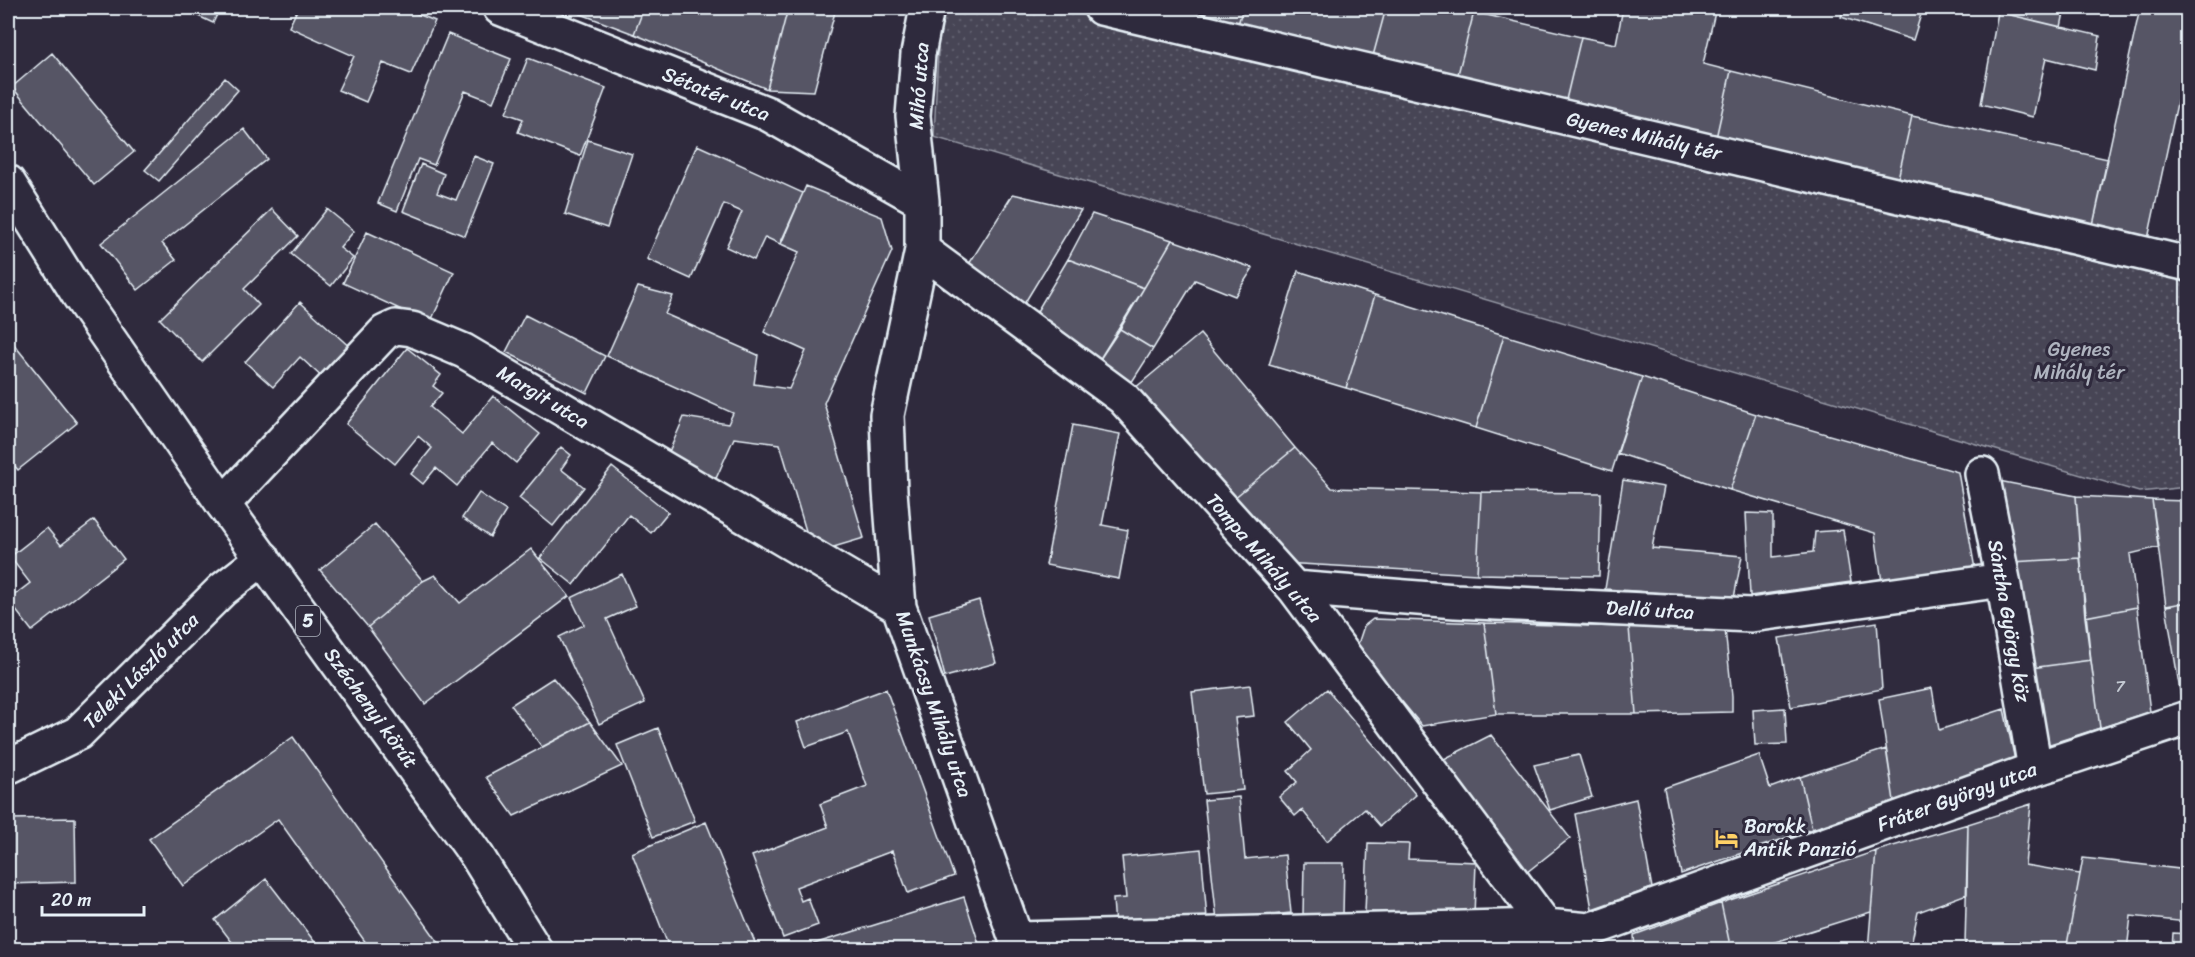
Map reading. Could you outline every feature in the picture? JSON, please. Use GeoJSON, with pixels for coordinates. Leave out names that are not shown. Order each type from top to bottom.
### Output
{"type":"FeatureCollection","features":[{"type":"Feature","properties":{"kind":"street","name":"Sétatér utca"},"geometry":{"type":"LineString","coordinates":[[500,8],[768,114],[922,201]]}},
{"type":"Feature","properties":{"kind":"street","name":"Mihó utca"},"geometry":{"type":"LineString","coordinates":[[922,201],[913,116],[918,54],[927,8]]}},
{"type":"Feature","properties":{"kind":"street","name":"Gyenes Mihály tér"},"geometry":{"type":"LineString","coordinates":[[1101,8],[2187,264]]}},
{"type":"Feature","properties":{"kind":"street","name":"Széchenyi körút"},"geometry":{"type":"LineString","coordinates":[[8,182],[78,294],[223,504],[477,856],[536,950]]}},
{"type":"Feature","properties":{"kind":"street","name":"Munkácsy Mihály utca"},"geometry":{"type":"LineString","coordinates":[[922,201],[922,250],[887,415],[899,607],[1018,944]]}},
{"type":"Feature","properties":{"kind":"street","name":"Széchenyi körút"},"geometry":{"type":"LineString","coordinates":[[8,205],[78,294]]}},
{"type":"Feature","properties":{"kind":"street","name":"Tompa Mihály utca"},"geometry":{"type":"LineString","coordinates":[[922,250],[1124,398],[1294,588],[1546,926]]}},
{"type":"Feature","properties":{"kind":"street","name":"Margit utca"},"geometry":{"type":"LineString","coordinates":[[223,504],[385,332],[396,327],[412,329],[464,351],[899,607]]}},
{"type":"Feature","properties":{"kind":"street","name":"Sántha György köz"},"geometry":{"type":"LineString","coordinates":[[1982,474],[2003,580],[2035,769]]}},
{"type":"Feature","properties":{"kind":"street","name":"Teleki László utca"},"geometry":{"type":"LineString","coordinates":[[8,767],[78,733],[222,590],[263,558]]}},
{"type":"Feature","properties":{"kind":"street","name":"Dellő utca"},"geometry":{"type":"LineString","coordinates":[[1294,588],[1455,601],[1751,615],[2003,580]]}},
{"type":"Feature","properties":{"kind":"street","name":"Fráter György utca"},"geometry":{"type":"LineString","coordinates":[[1018,944],[1546,926],[1592,940],[2035,769],[2187,718]]}},
{"type":"Feature","properties":{"kind":"green space","name":"Gyenes Mihály tér"},"geometry":{"type":"Polygon","coordinates":[[[940,8],[1064,8],[2187,276],[2187,487],[2139,492],[934,137],[940,8]]]}},
{"type":"Feature","properties":{"kind":"building"},"geometry":{"type":"Polygon","coordinates":[[[181,8],[220,8],[213,23],[181,8]]]}},
{"type":"Feature","properties":{"kind":"building"},"geometry":{"type":"Polygon","coordinates":[[[298,8],[403,8],[435,21],[411,74],[383,63],[366,102],[338,90],[354,56],[289,27],[298,8]]]}},
{"type":"Feature","properties":{"kind":"building"},"geometry":{"type":"Polygon","coordinates":[[[565,8],[644,8],[634,34],[565,8]]]}},
{"type":"Feature","properties":{"kind":"building"},"geometry":{"type":"Polygon","coordinates":[[[644,8],[788,8],[767,89],[634,34],[644,8]]]}},
{"type":"Feature","properties":{"kind":"building"},"geometry":{"type":"Polygon","coordinates":[[[788,8],[836,8],[814,91],[767,89],[788,8]]]}},
{"type":"Feature","properties":{"kind":"building"},"geometry":{"type":"Polygon","coordinates":[[[1177,8],[1243,8],[1238,24],[1177,8]]]}},
{"type":"Feature","properties":{"kind":"building"},"geometry":{"type":"Polygon","coordinates":[[[1243,8],[1386,8],[1373,56],[1238,24],[1243,8]]]}},
{"type":"Feature","properties":{"kind":"building"},"geometry":{"type":"Polygon","coordinates":[[[1386,8],[1458,8],[1474,12],[1457,78],[1373,56],[1386,8]]]}},
{"type":"Feature","properties":{"kind":"building"},"geometry":{"type":"Polygon","coordinates":[[[1623,8],[1716,8],[1703,64],[1731,71],[1716,138],[1565,104],[1581,37],[1616,44],[1623,8]]]}},
{"type":"Feature","properties":{"kind":"building"},"geometry":{"type":"Polygon","coordinates":[[[1844,8],[1923,8],[1913,40],[1841,17],[1844,8]]]}},
{"type":"Feature","properties":{"kind":"building"},"geometry":{"type":"Polygon","coordinates":[[[1999,8],[2065,8],[2061,27],[1998,12],[1999,8]]]}},
{"type":"Feature","properties":{"kind":"building"},"geometry":{"type":"Polygon","coordinates":[[[2140,8],[2153,8],[2188,15],[2188,52],[2148,239],[2093,225],[2140,8]]]}},
{"type":"Feature","properties":{"kind":"building"},"geometry":{"type":"Polygon","coordinates":[[[2153,8],[2188,8],[2188,15],[2153,8]]]}},
{"type":"Feature","properties":{"kind":"building"},"geometry":{"type":"Polygon","coordinates":[[[1474,12],[1581,37],[1565,104],[1457,78],[1474,12]]]}},
{"type":"Feature","properties":{"kind":"building"},"geometry":{"type":"Polygon","coordinates":[[[1998,12],[2100,36],[2095,70],[2046,58],[2033,117],[1981,104],[1998,12]]]}},
{"type":"Feature","properties":{"kind":"building"},"geometry":{"type":"Polygon","coordinates":[[[448,34],[511,59],[493,102],[465,91],[434,165],[418,159],[397,211],[378,203],[448,34]]]}},
{"type":"Feature","properties":{"kind":"building"},"geometry":{"type":"Polygon","coordinates":[[[52,53],[134,152],[94,185],[12,87],[52,53]]]}},
{"type":"Feature","properties":{"kind":"building"},"geometry":{"type":"Polygon","coordinates":[[[528,58],[606,88],[580,156],[518,132],[523,119],[506,113],[528,58]]]}},
{"type":"Feature","properties":{"kind":"building"},"geometry":{"type":"Polygon","coordinates":[[[1731,71],[1912,116],[1897,183],[1716,138],[1731,71]]]}},
{"type":"Feature","properties":{"kind":"building"},"geometry":{"type":"Polygon","coordinates":[[[225,78],[238,90],[159,181],[145,170],[225,78]]]}},
{"type":"Feature","properties":{"kind":"building"},"geometry":{"type":"Polygon","coordinates":[[[1912,116],[2108,159],[2093,225],[1897,183],[1912,116]]]}},
{"type":"Feature","properties":{"kind":"building"},"geometry":{"type":"Polygon","coordinates":[[[244,129],[267,159],[162,243],[176,260],[138,290],[101,243],[244,129]]]}},
{"type":"Feature","properties":{"kind":"building"},"geometry":{"type":"Polygon","coordinates":[[[588,140],[632,154],[607,228],[565,214],[588,140]]]}},
{"type":"Feature","properties":{"kind":"building"},"geometry":{"type":"Polygon","coordinates":[[[697,145],[803,193],[780,244],[765,237],[754,260],[726,247],[742,212],[724,204],[691,279],[647,259],[697,145]]]}},
{"type":"Feature","properties":{"kind":"building"},"geometry":{"type":"Polygon","coordinates":[[[474,156],[494,164],[465,236],[403,211],[421,164],[444,174],[437,193],[456,200],[474,156]]]}},
{"type":"Feature","properties":{"kind":"building"},"geometry":{"type":"Polygon","coordinates":[[[806,186],[882,217],[892,251],[824,403],[864,538],[827,549],[809,541],[780,444],[734,438],[714,483],[665,461],[684,417],[728,424],[733,413],[607,356],[638,287],[673,296],[665,314],[758,355],[754,384],[789,389],[806,351],[764,332],[799,252],[781,244],[806,186]]]}},
{"type":"Feature","properties":{"kind":"building"},"geometry":{"type":"Polygon","coordinates":[[[1013,194],[1081,210],[1021,309],[969,264],[1013,194]]]}},
{"type":"Feature","properties":{"kind":"building"},"geometry":{"type":"Polygon","coordinates":[[[272,209],[298,236],[244,289],[259,305],[202,362],[160,319],[272,209]]]}},
{"type":"Feature","properties":{"kind":"building"},"geometry":{"type":"Polygon","coordinates":[[[327,209],[354,231],[340,248],[353,258],[331,286],[291,254],[327,209]]]}},
{"type":"Feature","properties":{"kind":"building"},"geometry":{"type":"Polygon","coordinates":[[[1092,214],[1172,240],[1144,288],[1068,259],[1092,214]]]}},
{"type":"Feature","properties":{"kind":"building"},"geometry":{"type":"Polygon","coordinates":[[[367,232],[454,272],[430,323],[343,283],[367,232]]]}},
{"type":"Feature","properties":{"kind":"building"},"geometry":{"type":"Polygon","coordinates":[[[1172,240],[1253,268],[1235,296],[1195,280],[1153,349],[1120,329],[1172,240]]]}},
{"type":"Feature","properties":{"kind":"building"},"geometry":{"type":"Polygon","coordinates":[[[1068,259],[1144,288],[1096,365],[1033,318],[1068,259]]]}},
{"type":"Feature","properties":{"kind":"building"},"geometry":{"type":"Polygon","coordinates":[[[1298,271],[1375,295],[1346,388],[1269,365],[1298,271]]]}},
{"type":"Feature","properties":{"kind":"building"},"geometry":{"type":"Polygon","coordinates":[[[1375,295],[1504,335],[1476,428],[1346,388],[1375,295]]]}},
{"type":"Feature","properties":{"kind":"building"},"geometry":{"type":"Polygon","coordinates":[[[300,302],[353,350],[325,380],[300,357],[273,387],[245,362],[300,302]]]}},
{"type":"Feature","properties":{"kind":"building"},"geometry":{"type":"Polygon","coordinates":[[[525,315],[605,356],[587,393],[506,352],[525,315]]]}},
{"type":"Feature","properties":{"kind":"building"},"geometry":{"type":"Polygon","coordinates":[[[1120,329],[1153,349],[1128,388],[1096,365],[1120,329]]]}},
{"type":"Feature","properties":{"kind":"building"},"geometry":{"type":"Polygon","coordinates":[[[1200,334],[1295,448],[1228,503],[1129,393],[1200,334]]]}},
{"type":"Feature","properties":{"kind":"building"},"geometry":{"type":"Polygon","coordinates":[[[1504,335],[1642,377],[1612,471],[1476,428],[1504,335]]]}},
{"type":"Feature","properties":{"kind":"building"},"geometry":{"type":"Polygon","coordinates":[[[8,337],[77,423],[18,470],[8,458],[8,337]]]}},
{"type":"Feature","properties":{"kind":"building"},"geometry":{"type":"Polygon","coordinates":[[[407,348],[441,375],[433,386],[442,393],[430,407],[462,434],[493,396],[540,434],[516,463],[492,443],[457,486],[436,468],[423,484],[411,474],[432,448],[418,436],[395,464],[346,424],[407,348]]]}},
{"type":"Feature","properties":{"kind":"building"},"geometry":{"type":"Polygon","coordinates":[[[1642,377],[1756,414],[1730,490],[1617,453],[1642,377]]]}},
{"type":"Feature","properties":{"kind":"building"},"geometry":{"type":"Polygon","coordinates":[[[1756,414],[1958,472],[1975,569],[1882,582],[1875,533],[1730,490],[1756,414]]]}},
{"type":"Feature","properties":{"kind":"building"},"geometry":{"type":"Polygon","coordinates":[[[1073,425],[1120,434],[1102,525],[1128,530],[1119,579],[1046,565],[1073,425]]]}},
{"type":"Feature","properties":{"kind":"building"},"geometry":{"type":"Polygon","coordinates":[[[561,447],[571,455],[561,469],[584,487],[553,526],[519,498],[561,447]]]}},
{"type":"Feature","properties":{"kind":"building"},"geometry":{"type":"Polygon","coordinates":[[[1295,448],[1332,488],[1481,492],[1477,574],[1283,563],[1228,503],[1295,448]]]}},
{"type":"Feature","properties":{"kind":"building"},"geometry":{"type":"Polygon","coordinates":[[[612,467],[668,512],[651,533],[629,515],[574,585],[540,558],[612,467]]]}},
{"type":"Feature","properties":{"kind":"building"},"geometry":{"type":"Polygon","coordinates":[[[1623,480],[1664,487],[1652,548],[1742,556],[1734,598],[1605,589],[1623,480]]]}},
{"type":"Feature","properties":{"kind":"building"},"geometry":{"type":"Polygon","coordinates":[[[1999,481],[2076,496],[2080,558],[2012,562],[1999,481]]]}},
{"type":"Feature","properties":{"kind":"building"},"geometry":{"type":"Polygon","coordinates":[[[1481,492],[1601,493],[1599,576],[1477,574],[1481,492]]]}},
{"type":"Feature","properties":{"kind":"building"},"geometry":{"type":"Polygon","coordinates":[[[479,493],[506,511],[490,537],[462,518],[479,493]]]}},
{"type":"Feature","properties":{"kind":"building"},"geometry":{"type":"Polygon","coordinates":[[[2076,496],[2152,500],[2159,547],[2130,554],[2137,607],[2085,617],[2076,496]]]}},
{"type":"Feature","properties":{"kind":"building"},"geometry":{"type":"Polygon","coordinates":[[[2152,500],[2188,501],[2188,602],[2166,606],[2152,500]]]}},
{"type":"Feature","properties":{"kind":"building"},"geometry":{"type":"Polygon","coordinates":[[[1746,513],[1773,514],[1773,557],[1813,552],[1815,532],[1843,530],[1851,582],[1750,596],[1746,513]]]}},
{"type":"Feature","properties":{"kind":"building"},"geometry":{"type":"Polygon","coordinates":[[[94,520],[124,559],[32,631],[8,600],[30,583],[10,557],[47,528],[61,545],[94,520]]]}},
{"type":"Feature","properties":{"kind":"building"},"geometry":{"type":"Polygon","coordinates":[[[375,524],[423,581],[368,627],[320,570],[375,524]]]}},
{"type":"Feature","properties":{"kind":"building"},"geometry":{"type":"Polygon","coordinates":[[[531,549],[569,596],[425,704],[368,627],[423,581],[435,575],[460,603],[531,549]]]}},
{"type":"Feature","properties":{"kind":"building"},"geometry":{"type":"Polygon","coordinates":[[[2080,558],[2091,660],[2031,668],[2012,562],[2080,558]]]}},
{"type":"Feature","properties":{"kind":"building"},"geometry":{"type":"Polygon","coordinates":[[[622,574],[636,606],[607,619],[645,703],[599,724],[559,637],[584,625],[571,598],[622,574]]]}},
{"type":"Feature","properties":{"kind":"building"},"geometry":{"type":"Polygon","coordinates":[[[979,600],[996,663],[945,677],[929,615],[979,600]]]}},
{"type":"Feature","properties":{"kind":"building"},"geometry":{"type":"Polygon","coordinates":[[[2188,602],[2188,701],[2182,703],[2166,606],[2188,602]]]}},
{"type":"Feature","properties":{"kind":"building"},"geometry":{"type":"Polygon","coordinates":[[[2137,607],[2150,712],[2100,728],[2085,617],[2137,607]]]}},
{"type":"Feature","properties":{"kind":"building"},"geometry":{"type":"Polygon","coordinates":[[[1373,619],[1484,623],[1496,714],[1422,726],[1357,647],[1364,626],[1373,619]]]}},
{"type":"Feature","properties":{"kind":"building"},"geometry":{"type":"Polygon","coordinates":[[[1877,622],[1882,689],[1791,707],[1779,638],[1877,622]]]}},
{"type":"Feature","properties":{"kind":"building"},"geometry":{"type":"Polygon","coordinates":[[[1484,623],[1629,627],[1636,714],[1496,714],[1484,623]]]}},
{"type":"Feature","properties":{"kind":"building"},"geometry":{"type":"Polygon","coordinates":[[[1629,627],[1725,629],[1732,712],[1636,714],[1629,627]]]}},
{"type":"Feature","properties":{"kind":"building"},"geometry":{"type":"Polygon","coordinates":[[[2091,660],[2100,728],[2047,745],[2031,668],[2091,660]]]}},
{"type":"Feature","properties":{"kind":"building"},"geometry":{"type":"Polygon","coordinates":[[[553,678],[590,722],[542,747],[511,705],[553,678]]]}},
{"type":"Feature","properties":{"kind":"building"},"geometry":{"type":"Polygon","coordinates":[[[1250,685],[1254,716],[1235,718],[1243,790],[1204,794],[1192,692],[1250,685]]]}},
{"type":"Feature","properties":{"kind":"building"},"geometry":{"type":"Polygon","coordinates":[[[1932,688],[1939,730],[2004,709],[2015,760],[1894,801],[1879,699],[1932,688]]]}},
{"type":"Feature","properties":{"kind":"building"},"geometry":{"type":"Polygon","coordinates":[[[886,689],[954,876],[908,893],[892,851],[796,887],[801,901],[808,898],[818,925],[783,938],[752,856],[828,827],[820,804],[867,786],[848,732],[806,747],[797,722],[886,689]]]}},
{"type":"Feature","properties":{"kind":"building"},"geometry":{"type":"Polygon","coordinates":[[[1327,689],[1416,795],[1380,826],[1365,809],[1327,841],[1302,810],[1295,816],[1279,797],[1297,782],[1288,771],[1311,750],[1288,722],[1327,689]]]}},
{"type":"Feature","properties":{"kind":"building"},"geometry":{"type":"Polygon","coordinates":[[[1785,708],[1787,744],[1755,745],[1753,710],[1785,708]]]}},
{"type":"Feature","properties":{"kind":"building"},"geometry":{"type":"Polygon","coordinates":[[[590,722],[622,766],[514,816],[486,777],[590,722]]]}},
{"type":"Feature","properties":{"kind":"building"},"geometry":{"type":"Polygon","coordinates":[[[658,728],[695,821],[653,837],[617,745],[658,728]]]}},
{"type":"Feature","properties":{"kind":"building"},"geometry":{"type":"Polygon","coordinates":[[[1491,735],[1570,838],[1522,876],[1438,762],[1491,735]]]}},
{"type":"Feature","properties":{"kind":"building"},"geometry":{"type":"Polygon","coordinates":[[[293,737],[444,950],[371,950],[278,819],[183,886],[149,839],[293,737]]]}},
{"type":"Feature","properties":{"kind":"building"},"geometry":{"type":"Polygon","coordinates":[[[1886,749],[1894,801],[1812,829],[1800,777],[1886,749]]]}},
{"type":"Feature","properties":{"kind":"building"},"geometry":{"type":"Polygon","coordinates":[[[1579,755],[1592,797],[1550,810],[1534,765],[1579,755]]]}},
{"type":"Feature","properties":{"kind":"building"},"geometry":{"type":"Polygon","coordinates":[[[1759,755],[1770,788],[1800,777],[1812,829],[1681,874],[1664,788],[1759,755]]]}},
{"type":"Feature","properties":{"kind":"building"},"geometry":{"type":"Polygon","coordinates":[[[1239,797],[1245,859],[1285,855],[1291,913],[1217,921],[1204,800],[1239,797]]]}},
{"type":"Feature","properties":{"kind":"building"},"geometry":{"type":"Polygon","coordinates":[[[1636,799],[1652,888],[1592,909],[1575,814],[1636,799]]]}},
{"type":"Feature","properties":{"kind":"building"},"geometry":{"type":"Polygon","coordinates":[[[2031,804],[2025,865],[2080,874],[2066,950],[1993,950],[1965,945],[1968,824],[2031,804]]]}},
{"type":"Feature","properties":{"kind":"building"},"geometry":{"type":"Polygon","coordinates":[[[75,818],[76,882],[8,884],[8,819],[75,818]]]}},
{"type":"Feature","properties":{"kind":"building"},"geometry":{"type":"Polygon","coordinates":[[[2188,821],[2188,869],[2180,869],[2188,821]]]}},
{"type":"Feature","properties":{"kind":"building"},"geometry":{"type":"Polygon","coordinates":[[[706,822],[758,950],[670,950],[632,853],[706,822]]]}},
{"type":"Feature","properties":{"kind":"building"},"geometry":{"type":"Polygon","coordinates":[[[1968,824],[1967,894],[1918,912],[1910,950],[1868,950],[1876,851],[1968,824]]]}},
{"type":"Feature","properties":{"kind":"building"},"geometry":{"type":"Polygon","coordinates":[[[1368,843],[1409,844],[1408,859],[1476,862],[1474,916],[1365,912],[1368,843]]]}},
{"type":"Feature","properties":{"kind":"building"},"geometry":{"type":"Polygon","coordinates":[[[1201,849],[1207,918],[1115,926],[1113,899],[1126,898],[1122,857],[1201,849]]]}},
{"type":"Feature","properties":{"kind":"building"},"geometry":{"type":"Polygon","coordinates":[[[1876,851],[1871,912],[1750,950],[1731,950],[1721,903],[1876,851]]]}},
{"type":"Feature","properties":{"kind":"building"},"geometry":{"type":"Polygon","coordinates":[[[2083,858],[2188,870],[2187,922],[2131,916],[2127,950],[2066,950],[2083,858]]]}},
{"type":"Feature","properties":{"kind":"building"},"geometry":{"type":"Polygon","coordinates":[[[1304,863],[1344,863],[1343,916],[1303,916],[1304,863]]]}},
{"type":"Feature","properties":{"kind":"building"},"geometry":{"type":"Polygon","coordinates":[[[266,879],[321,950],[238,950],[215,920],[266,879]]]}},
{"type":"Feature","properties":{"kind":"building"},"geometry":{"type":"Polygon","coordinates":[[[964,897],[981,950],[802,950],[801,948],[964,897]]]}},
{"type":"Feature","properties":{"kind":"building"},"geometry":{"type":"Polygon","coordinates":[[[1721,903],[1731,950],[1635,950],[1634,935],[1721,903]]]}},
{"type":"Feature","properties":{"kind":"building"},"geometry":{"type":"Polygon","coordinates":[[[2173,933],[2188,934],[2188,950],[2172,950],[2173,933]]]}},
{"type":"Feature","properties":{"kind":"place","name":"Barokk Antik Panzió"},"geometry":{"type":"Point","coordinates":[1726,838]}}]}
